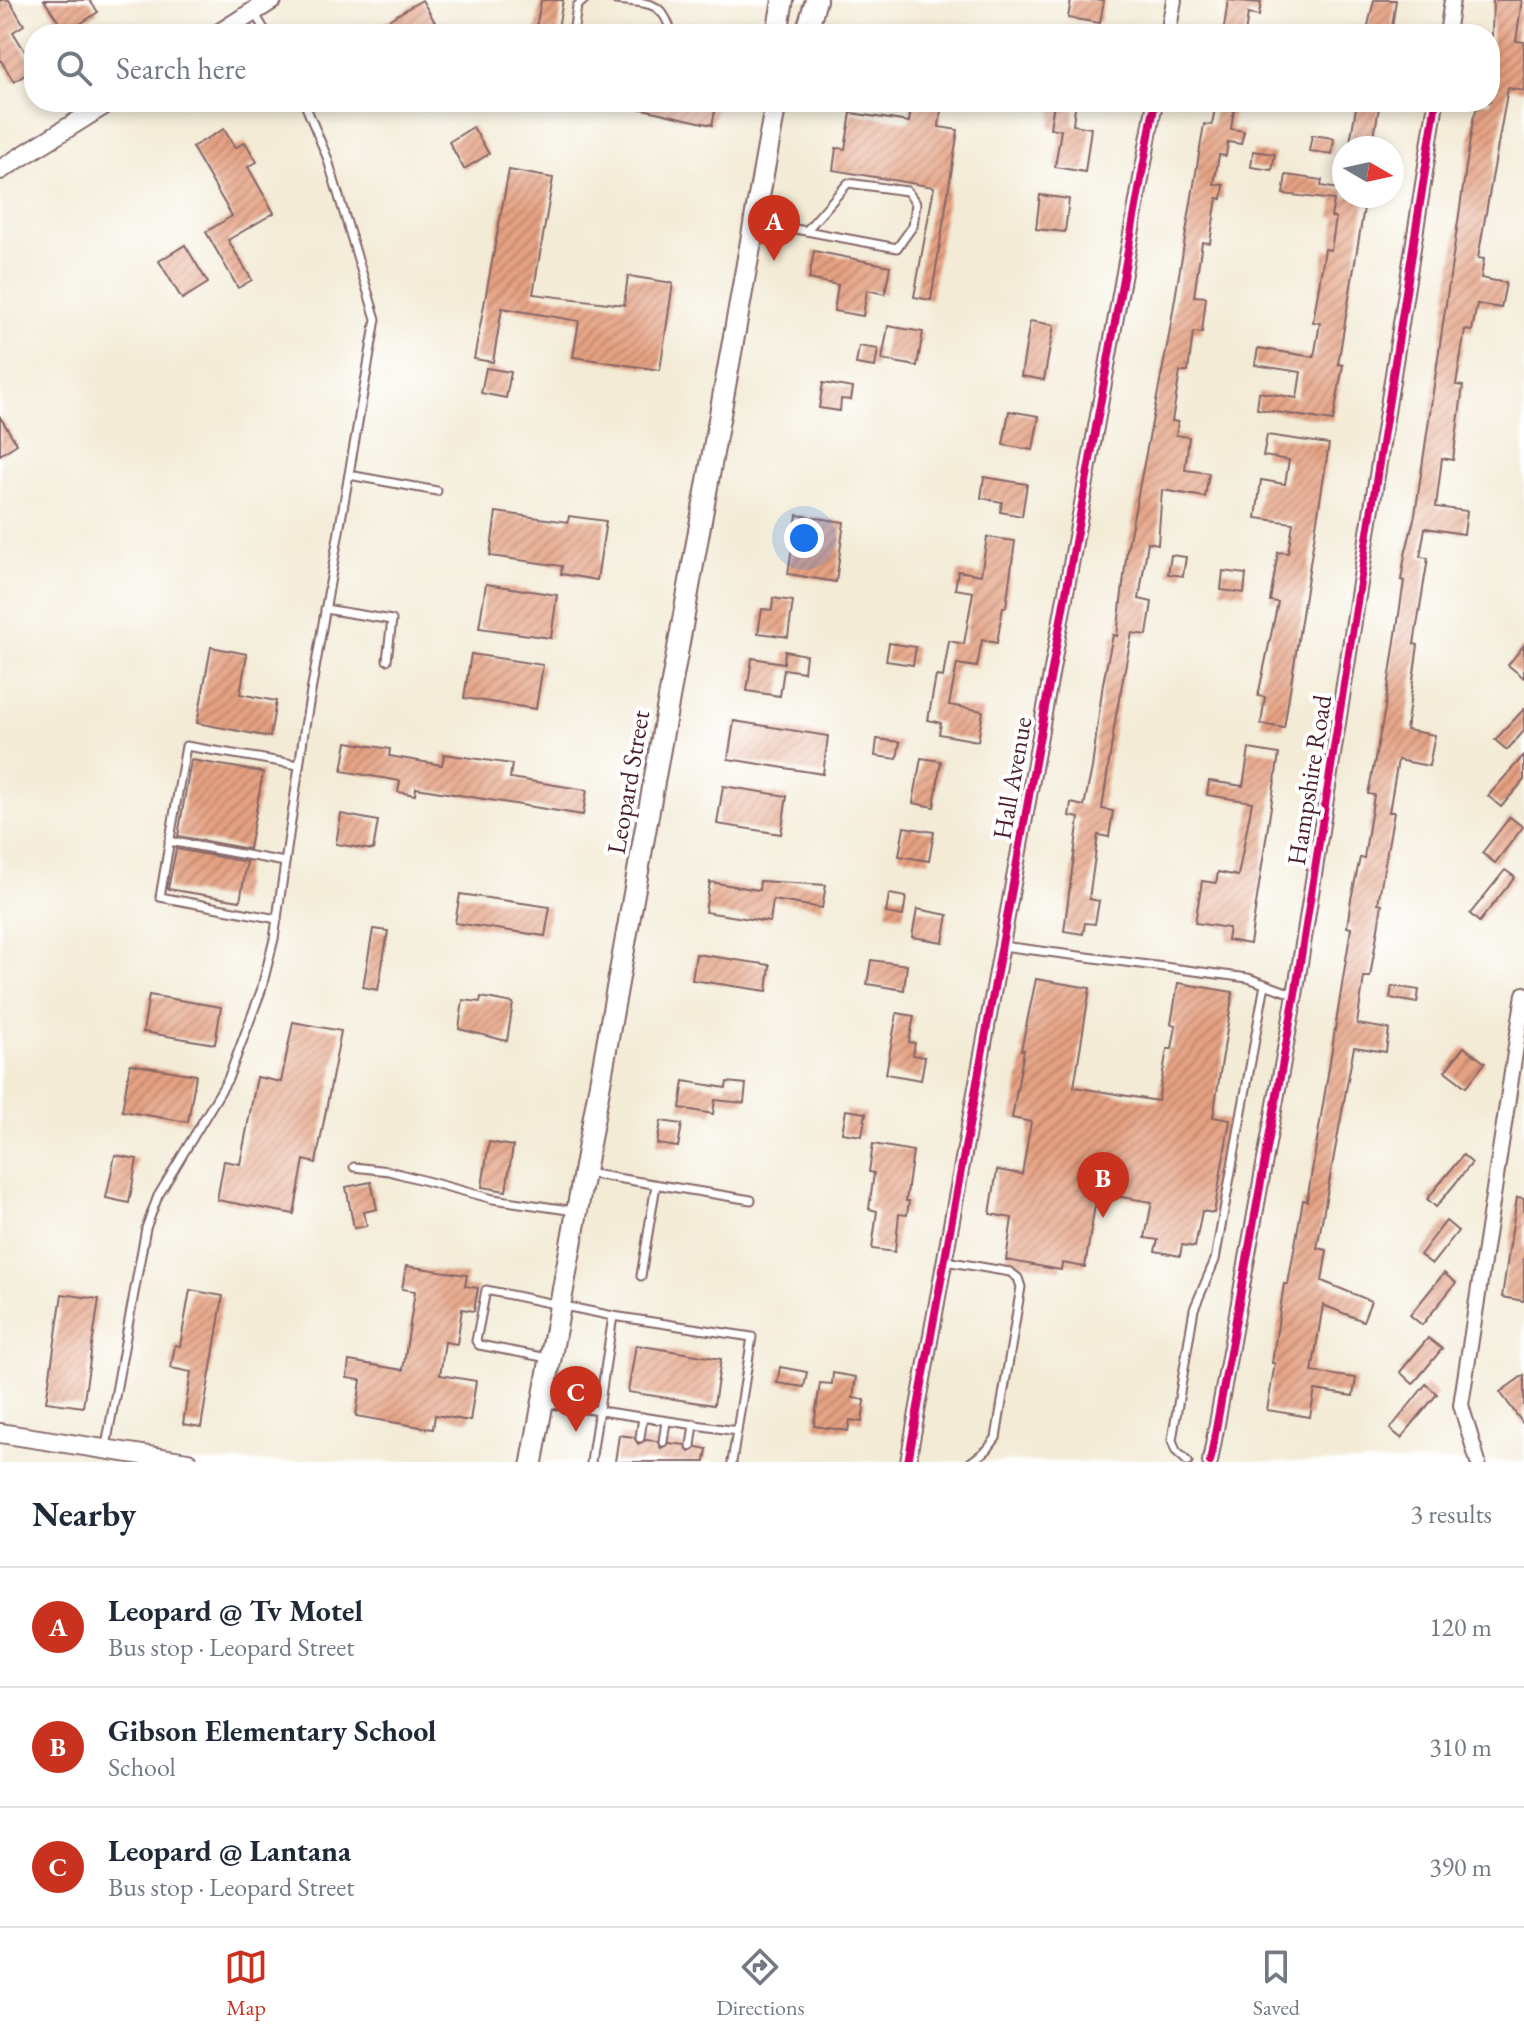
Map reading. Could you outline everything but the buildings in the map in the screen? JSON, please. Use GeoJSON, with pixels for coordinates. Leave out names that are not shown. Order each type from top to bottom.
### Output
{"type":"FeatureCollection","features":[{"type":"Feature","properties":{"kind":"main road"},"geometry":{"type":"LineString","coordinates":[[779,24],[783,0]]}},
{"type":"Feature","properties":{"kind":"main road"},"geometry":{"type":"LineString","coordinates":[[809,24],[816,0]]}},
{"type":"Feature","properties":{"kind":"main road","name":"Leopard Street"},"geometry":{"type":"LineString","coordinates":[[532,1462],[776,112]]}},
{"type":"Feature","properties":{"kind":"street"},"geometry":{"type":"LineString","coordinates":[[234,24],[272,0]]}},
{"type":"Feature","properties":{"kind":"street"},"geometry":{"type":"LineString","coordinates":[[1170,24],[1174,0]]}},
{"type":"Feature","properties":{"kind":"street"},"geometry":{"type":"LineString","coordinates":[[1448,24],[1452,0]]}},
{"type":"Feature","properties":{"kind":"street"},"geometry":{"type":"LineString","coordinates":[[0,170],[93,112]]}},
{"type":"Feature","properties":{"kind":"street","name":"Hall Avenue"},"geometry":{"type":"LineString","coordinates":[[908,1462],[1153,112]]}},
{"type":"Feature","properties":{"kind":"street","name":"Hampshire Road"},"geometry":{"type":"LineString","coordinates":[[1210,1462],[1295,995],[1434,112]]}},
{"type":"Feature","properties":{"kind":"street"},"geometry":{"type":"LineString","coordinates":[[1478,1462],[1461,1405],[1524,994]]}},
{"type":"Feature","properties":{"kind":"street"},"geometry":{"type":"LineString","coordinates":[[0,1433],[188,1462]]}},
{"type":"Feature","properties":{"kind":"lane"},"geometry":{"type":"LineString","coordinates":[[574,24],[577,6],[584,0]]}},
{"type":"Feature","properties":{"kind":"lane"},"geometry":{"type":"LineString","coordinates":[[616,0],[657,4],[666,13],[669,24]]}},
{"type":"Feature","properties":{"kind":"lane"},"geometry":{"type":"LineString","coordinates":[[253,12],[261,24]]}},
{"type":"Feature","properties":{"kind":"lane"},"geometry":{"type":"LineString","coordinates":[[106,1449],[146,1228],[158,1196],[228,1079],[261,991],[277,919],[299,765],[376,319],[327,157],[308,112]]}},
{"type":"Feature","properties":{"kind":"lane"},"geometry":{"type":"LineString","coordinates":[[756,222],[897,248],[913,226],[916,203],[907,191],[848,183],[806,231]]}},
{"type":"Feature","properties":{"kind":"lane"},"geometry":{"type":"LineString","coordinates":[[349,475],[437,491]]}},
{"type":"Feature","properties":{"kind":"lane"},"geometry":{"type":"LineString","coordinates":[[325,609],[392,620],[387,660]]}},
{"type":"Feature","properties":{"kind":"lane"},"geometry":{"type":"LineString","coordinates":[[277,919],[160,897],[186,746],[299,765]]}},
{"type":"Feature","properties":{"kind":"lane"},"geometry":{"type":"LineString","coordinates":[[169,841],[285,862]]}},
{"type":"Feature","properties":{"kind":"lane"},"geometry":{"type":"LineString","coordinates":[[1002,946],[1204,971],[1265,984],[1295,995]]}},
{"type":"Feature","properties":{"kind":"lane"},"geometry":{"type":"LineString","coordinates":[[1188,1462],[1176,1451],[1172,1440],[1194,1309],[1215,1260],[1265,984]]}},
{"type":"Feature","properties":{"kind":"lane"},"geometry":{"type":"LineString","coordinates":[[354,1167],[389,1171],[493,1199],[577,1211]]}},
{"type":"Feature","properties":{"kind":"lane"},"geometry":{"type":"LineString","coordinates":[[584,1173],[751,1200]]}},
{"type":"Feature","properties":{"kind":"lane"},"geometry":{"type":"LineString","coordinates":[[641,1276],[656,1185]]}},
{"type":"Feature","properties":{"kind":"lane"},"geometry":{"type":"LineString","coordinates":[[945,1261],[1010,1272],[1018,1278],[1021,1287],[996,1438],[987,1450],[971,1462]]}},
{"type":"Feature","properties":{"kind":"lane"},"geometry":{"type":"LineString","coordinates":[[551,1358],[479,1345],[476,1341],[486,1290],[613,1316],[752,1337],[732,1462]]}},
{"type":"Feature","properties":{"kind":"lane"},"geometry":{"type":"LineString","coordinates":[[591,1462],[613,1316]]}},
{"type":"Feature","properties":{"kind":"lane"},"geometry":{"type":"LineString","coordinates":[[543,1403],[737,1431]]}},
{"type":"Feature","properties":{"kind":"lane"},"geometry":{"type":"LineString","coordinates":[[640,1438],[643,1417]]}},
{"type":"Feature","properties":{"kind":"lane"},"geometry":{"type":"LineString","coordinates":[[663,1442],[666,1421]]}},
{"type":"Feature","properties":{"kind":"lane"},"geometry":{"type":"LineString","coordinates":[[691,1446],[694,1424]]}},
{"type":"Feature","properties":{"kind":"cycle path"},"geometry":{"type":"LineString","coordinates":[[908,1462],[1153,112]]}},
{"type":"Feature","properties":{"kind":"cycle path"},"geometry":{"type":"LineString","coordinates":[[1210,1462],[1295,995],[1434,112]]}},
{"type":"Feature","properties":{"kind":"place","name":"Leopard @ Tv Motel"},"geometry":{"type":"Point","coordinates":[774,261]}},
{"type":"Feature","properties":{"kind":"place","name":"Gibson Elementary School"},"geometry":{"type":"Point","coordinates":[1103,1218]}},
{"type":"Feature","properties":{"kind":"place","name":"Leopard @ Lantana"},"geometry":{"type":"Point","coordinates":[576,1432]}}]}
